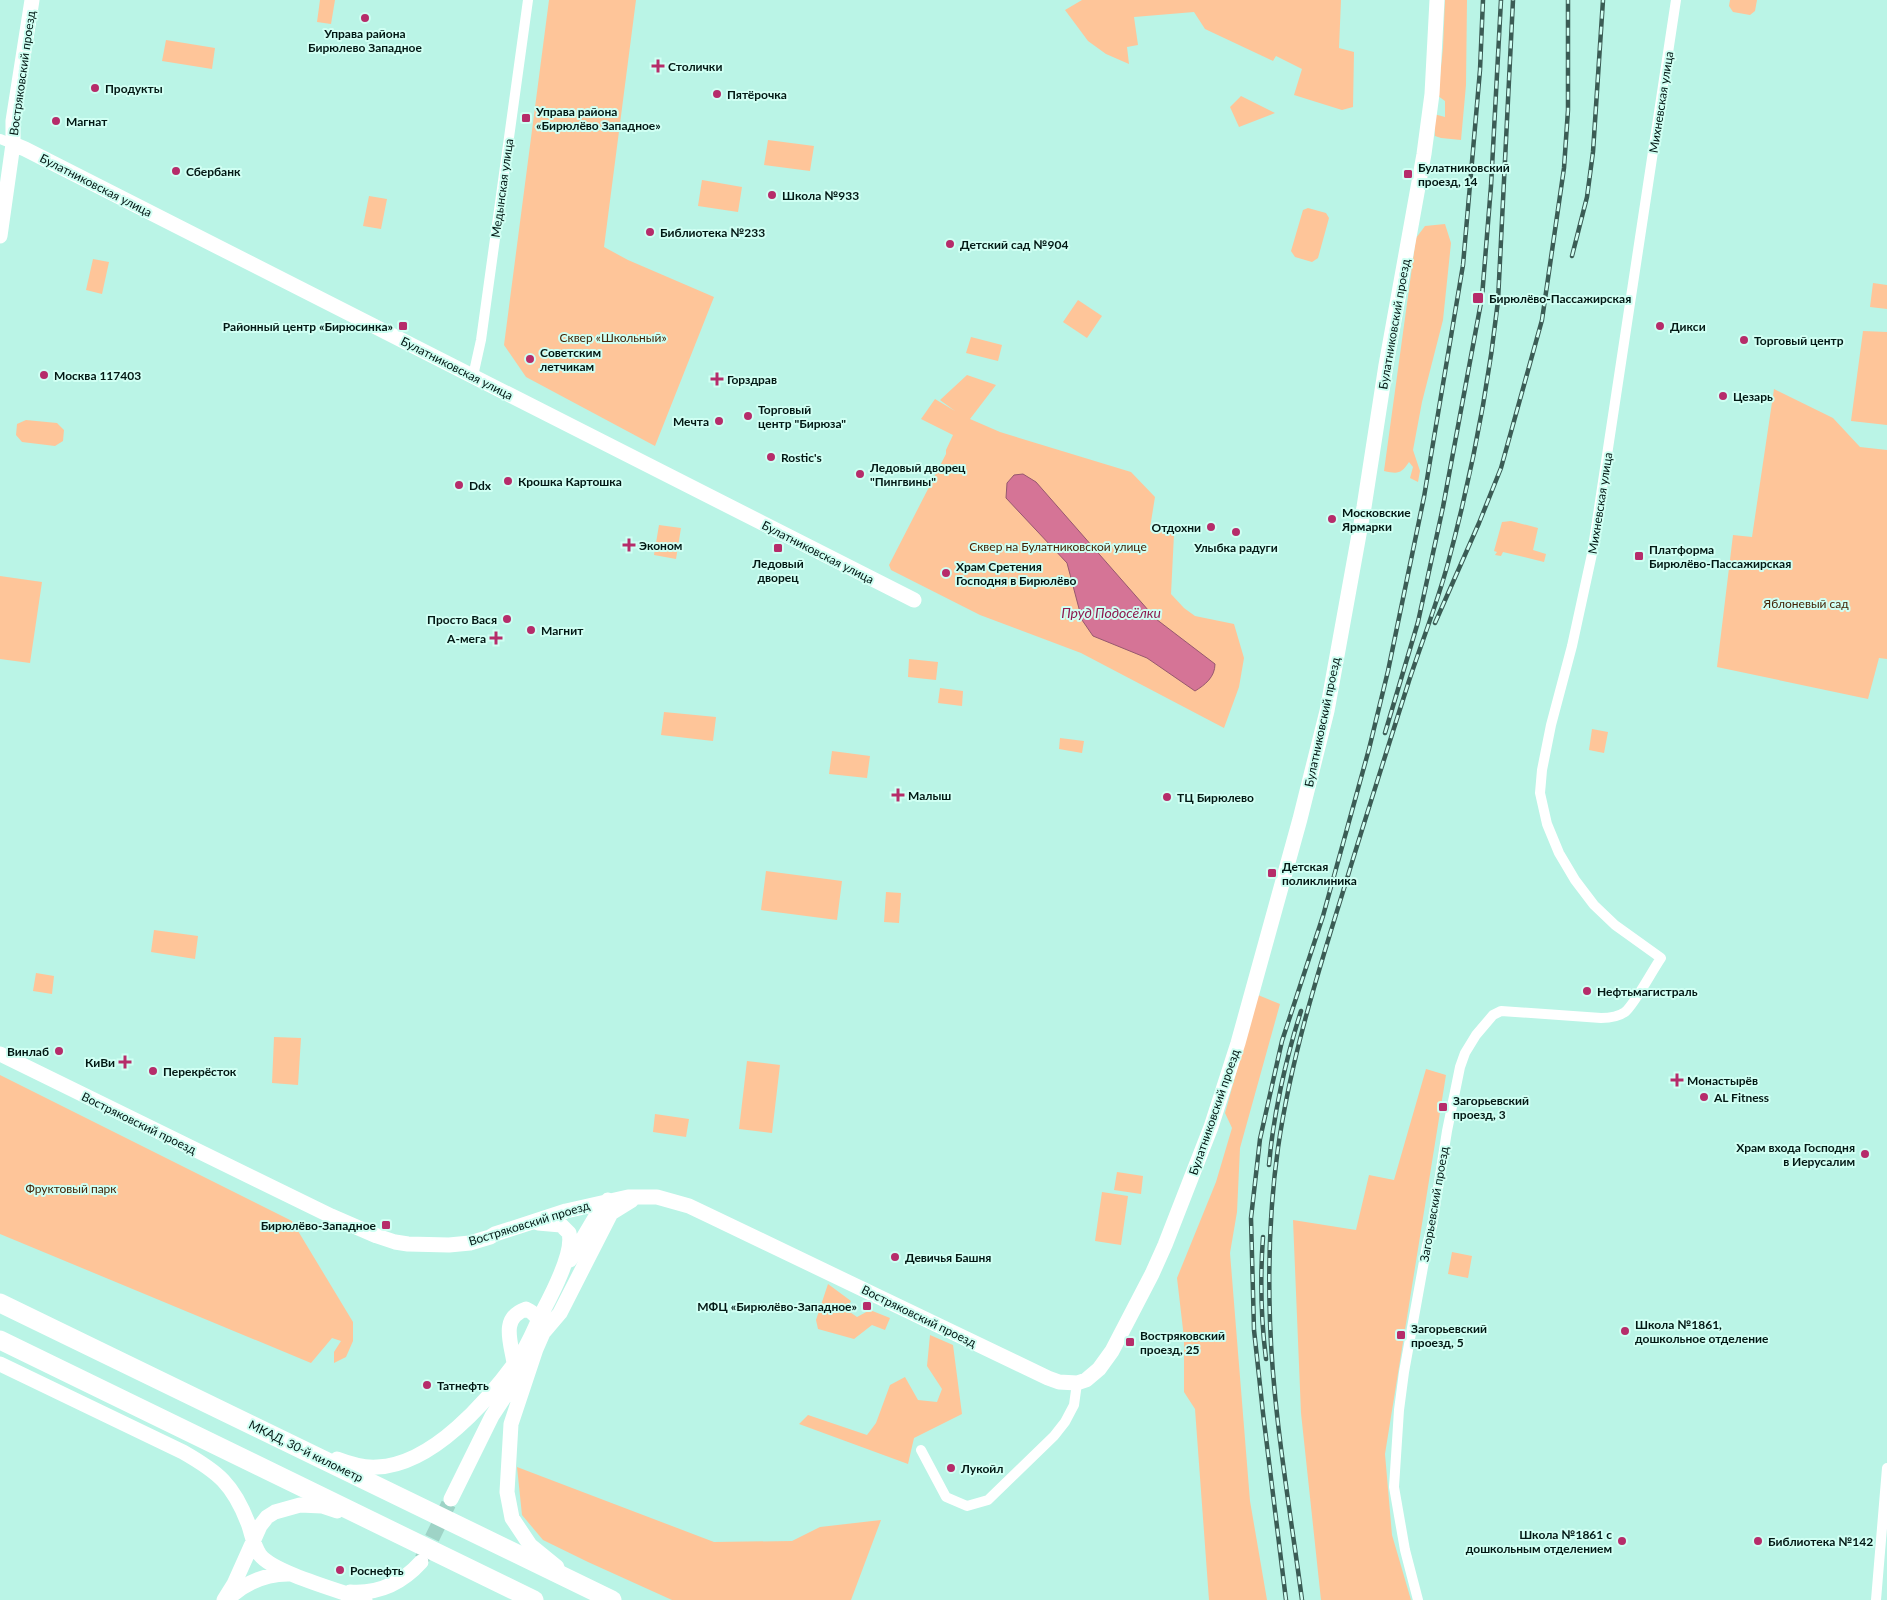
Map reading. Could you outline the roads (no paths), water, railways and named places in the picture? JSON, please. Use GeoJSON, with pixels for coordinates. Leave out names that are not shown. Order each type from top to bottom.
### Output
{"type":"FeatureCollection","features":[{"type":"Feature","properties":{"kind":"highway","name":"МКАД, 30-й километр"},"geometry":{"type":"LineString","coordinates":[[0,1302],[612,1600]]}},
{"type":"Feature","properties":{"kind":"highway"},"geometry":{"type":"LineString","coordinates":[[0,1340],[534,1600]]}},
{"type":"Feature","properties":{"kind":"street","name":"Востряковский проезд"},"geometry":{"type":"LineString","coordinates":[[0,236],[6,141],[13,120],[32,0]]}},
{"type":"Feature","properties":{"kind":"street","name":"Медынская улица"},"geometry":{"type":"LineString","coordinates":[[473,376],[482,340],[528,0]]}},
{"type":"Feature","properties":{"kind":"street","name":"Булатниковский проезд"},"geometry":{"type":"LineString","coordinates":[[1077,1389],[1099,1369],[1124,1328],[1152,1274],[1197,1164],[1238,1043],[1318,752],[1355,558],[1386,365],[1424,154],[1432,94],[1437,0]]}},
{"type":"Feature","properties":{"kind":"street","name":"Михневская улица"},"geometry":{"type":"LineString","coordinates":[[1661,958],[1615,925],[1594,905],[1575,880],[1559,853],[1547,824],[1540,793],[1542,770],[1551,725],[1572,646],[1592,554],[1676,0]]}},
{"type":"Feature","properties":{"kind":"street","name":"Булатниковская улица"},"geometry":{"type":"LineString","coordinates":[[6,141],[914,600]]}},
{"type":"Feature","properties":{"kind":"street","name":"Загорьевский проезд"},"geometry":{"type":"LineString","coordinates":[[1418,1600],[1405,1550],[1394,1487],[1399,1410],[1447,1131],[1460,1067],[1465,1053],[1476,1035],[1493,1015],[1501,1011],[1601,1018],[1616,1017],[1625,1012],[1633,1003],[1661,958]]}},
{"type":"Feature","properties":{"kind":"street","name":"Востряковский проезд"},"geometry":{"type":"LineString","coordinates":[[0,1054],[279,1191],[377,1236],[408,1244],[449,1245],[470,1243],[531,1223],[601,1205],[638,1196],[657,1197],[690,1206],[1033,1372],[1077,1389]]}},
{"type":"Feature","properties":{"kind":"street"},"geometry":{"type":"LineString","coordinates":[[274,1436],[361,1466],[378,1467],[390,1465],[418,1455],[446,1436],[479,1408],[519,1358],[541,1326],[560,1313],[611,1213],[638,1196]]}},
{"type":"Feature","properties":{"kind":"street"},"geometry":{"type":"LineString","coordinates":[[563,1269],[577,1250],[601,1205]]}},
{"type":"Feature","properties":{"kind":"street"},"geometry":{"type":"LineString","coordinates":[[597,1238],[601,1221],[601,1205]]}},
{"type":"Feature","properties":{"kind":"street"},"geometry":{"type":"LineString","coordinates":[[531,1223],[561,1225],[570,1233],[570,1242],[563,1269],[541,1326],[536,1349],[511,1424],[507,1484],[509,1507],[512,1518],[530,1545],[568,1575],[612,1600]]}},
{"type":"Feature","properties":{"kind":"street"},"geometry":{"type":"LineString","coordinates":[[451,1499],[512,1376],[514,1363],[509,1330],[513,1316],[517,1312],[526,1309],[533,1312],[541,1326]]}},
{"type":"Feature","properties":{"kind":"street"},"geometry":{"type":"LineString","coordinates":[[499,1404],[536,1349]]}},
{"type":"Feature","properties":{"kind":"street"},"geometry":{"type":"LineString","coordinates":[[0,1364],[174,1448],[205,1465],[219,1475],[232,1489],[248,1522],[260,1555],[266,1561],[300,1577],[365,1600]]}},
{"type":"Feature","properties":{"kind":"street"},"geometry":{"type":"LineString","coordinates":[[921,1450],[946,1497],[967,1506],[988,1500],[1054,1436],[1070,1414],[1077,1389]]}},
{"type":"Feature","properties":{"kind":"street"},"geometry":{"type":"LineString","coordinates":[[1876,1600],[1887,1468]]}},
{"type":"Feature","properties":{"kind":"street"},"geometry":{"type":"LineString","coordinates":[[225,1600],[260,1526],[267,1517],[275,1512],[300,1504],[311,1504],[338,1511],[412,1541]]}},
{"type":"Feature","properties":{"kind":"street"},"geometry":{"type":"LineString","coordinates":[[332,1588],[354,1592],[374,1591],[401,1580],[410,1574],[421,1562]]}},
{"type":"Feature","properties":{"kind":"street"},"geometry":{"type":"LineString","coordinates":[[225,1600],[242,1587],[265,1577],[280,1574],[300,1577]]}},
{"type":"Feature","properties":{"kind":"water","name":"Пруд Подосёлки"},"geometry":{"type":"Polygon","coordinates":[[[1023,474],[1036,482],[1156,619],[1215,664],[1215,669],[1206,683],[1195,691],[1147,658],[1093,636],[1082,620],[1067,563],[1006,498],[1007,483],[1014,475],[1023,474]]]}},
{"type":"Feature","properties":{"kind":"tunnel"},"geometry":{"type":"LineString","coordinates":[[422,1559],[451,1499]]}},
{"type":"Feature","properties":{"kind":"railway"},"geometry":{"type":"LineString","coordinates":[[1286,1600],[1254,1330],[1251,1218],[1260,1139],[1282,1041],[1323,916],[1369,749],[1388,671],[1424,497],[1463,265],[1480,70],[1483,0]]}},
{"type":"Feature","properties":{"kind":"railway"},"geometry":{"type":"LineString","coordinates":[[1385,733],[1418,622],[1443,507],[1482,297],[1491,186],[1501,0]]}},
{"type":"Feature","properties":{"kind":"railway"},"geometry":{"type":"LineString","coordinates":[[1302,1600],[1278,1426],[1272,1356],[1269,1299],[1271,1212],[1278,1148],[1290,1080],[1316,980],[1392,734],[1444,578],[1471,466],[1484,400],[1498,301],[1513,0]]}},
{"type":"Feature","properties":{"kind":"railway"},"geometry":{"type":"LineString","coordinates":[[1435,623],[1501,468],[1542,320],[1564,168],[1568,110],[1568,0]]}},
{"type":"Feature","properties":{"kind":"railway"},"geometry":{"type":"LineString","coordinates":[[1572,256],[1587,197],[1593,152],[1603,0]]}},
{"type":"Feature","properties":{"kind":"railway"},"geometry":{"type":"LineString","coordinates":[[1269,1165],[1281,1087],[1301,1011]]}},
{"type":"Feature","properties":{"kind":"railway"},"geometry":{"type":"LineString","coordinates":[[1263,1237],[1262,1298],[1266,1359]]}},
{"type":"Feature","properties":{"kind":"place","name":"Управа района Бирюлево Западное"},"geometry":{"type":"Point","coordinates":[365,18]}},
{"type":"Feature","properties":{"kind":"place","name":"Столички"},"geometry":{"type":"Point","coordinates":[658,66]}},
{"type":"Feature","properties":{"kind":"place","name":"Продукты"},"geometry":{"type":"Point","coordinates":[95,88]}},
{"type":"Feature","properties":{"kind":"place","name":"Пятёрочка"},"geometry":{"type":"Point","coordinates":[717,94]}},
{"type":"Feature","properties":{"kind":"place","name":"Управа района «Бирюлёво Западное»"},"geometry":{"type":"Point","coordinates":[526,118]}},
{"type":"Feature","properties":{"kind":"place","name":"Магнат"},"geometry":{"type":"Point","coordinates":[56,121]}},
{"type":"Feature","properties":{"kind":"place","name":"Сбербанк"},"geometry":{"type":"Point","coordinates":[176,171]}},
{"type":"Feature","properties":{"kind":"place","name":"Булатниковский проезд, 14"},"geometry":{"type":"Point","coordinates":[1408,174]}},
{"type":"Feature","properties":{"kind":"place","name":"Школа №933"},"geometry":{"type":"Point","coordinates":[772,195]}},
{"type":"Feature","properties":{"kind":"place","name":"Библиотека №233"},"geometry":{"type":"Point","coordinates":[650,232]}},
{"type":"Feature","properties":{"kind":"place","name":"Детский сад №904"},"geometry":{"type":"Point","coordinates":[950,244]}},
{"type":"Feature","properties":{"kind":"place","name":"Бирюлёво-Пассажирская"},"geometry":{"type":"Point","coordinates":[1478,298]}},
{"type":"Feature","properties":{"kind":"place","name":"Районный центр «Бирюсинка»"},"geometry":{"type":"Point","coordinates":[403,326]}},
{"type":"Feature","properties":{"kind":"place","name":"Дикси"},"geometry":{"type":"Point","coordinates":[1660,326]}},
{"type":"Feature","properties":{"kind":"place","name":"Торговый центр"},"geometry":{"type":"Point","coordinates":[1744,340]}},
{"type":"Feature","properties":{"kind":"place","name":"Cоветским летчикам"},"geometry":{"type":"Point","coordinates":[530,359]}},
{"type":"Feature","properties":{"kind":"place","name":"Москва 117403"},"geometry":{"type":"Point","coordinates":[44,375]}},
{"type":"Feature","properties":{"kind":"place","name":"Горздрав"},"geometry":{"type":"Point","coordinates":[717,379]}},
{"type":"Feature","properties":{"kind":"place","name":"Цезарь"},"geometry":{"type":"Point","coordinates":[1723,396]}},
{"type":"Feature","properties":{"kind":"place","name":"Торговый центр \"Бирюза\""},"geometry":{"type":"Point","coordinates":[748,416]}},
{"type":"Feature","properties":{"kind":"place","name":"Мечта"},"geometry":{"type":"Point","coordinates":[719,421]}},
{"type":"Feature","properties":{"kind":"place","name":"Rostic's"},"geometry":{"type":"Point","coordinates":[771,457]}},
{"type":"Feature","properties":{"kind":"place","name":"Ледовый дворец \"Пингвины\""},"geometry":{"type":"Point","coordinates":[860,474]}},
{"type":"Feature","properties":{"kind":"place","name":"Крошка Картошка"},"geometry":{"type":"Point","coordinates":[508,481]}},
{"type":"Feature","properties":{"kind":"place","name":"Ddx"},"geometry":{"type":"Point","coordinates":[459,485]}},
{"type":"Feature","properties":{"kind":"place","name":"Московские Ярмарки"},"geometry":{"type":"Point","coordinates":[1332,519]}},
{"type":"Feature","properties":{"kind":"place","name":"Отдохни"},"geometry":{"type":"Point","coordinates":[1211,527]}},
{"type":"Feature","properties":{"kind":"place","name":"Улыбка радуги"},"geometry":{"type":"Point","coordinates":[1236,532]}},
{"type":"Feature","properties":{"kind":"place","name":"Эконом"},"geometry":{"type":"Point","coordinates":[629,545]}},
{"type":"Feature","properties":{"kind":"place","name":"Ледовый дворец"},"geometry":{"type":"Point","coordinates":[778,548]}},
{"type":"Feature","properties":{"kind":"place","name":"Платформа Бирюлёво-Пассажирская"},"geometry":{"type":"Point","coordinates":[1639,556]}},
{"type":"Feature","properties":{"kind":"place","name":"Храм Сретения Господня в Бирюлёво"},"geometry":{"type":"Point","coordinates":[946,573]}},
{"type":"Feature","properties":{"kind":"place","name":"Просто Вася"},"geometry":{"type":"Point","coordinates":[507,619]}},
{"type":"Feature","properties":{"kind":"place","name":"Магнит"},"geometry":{"type":"Point","coordinates":[531,630]}},
{"type":"Feature","properties":{"kind":"place","name":"А-мега"},"geometry":{"type":"Point","coordinates":[496,638]}},
{"type":"Feature","properties":{"kind":"place","name":"Малыш"},"geometry":{"type":"Point","coordinates":[898,795]}},
{"type":"Feature","properties":{"kind":"place","name":"ТЦ Бирюлево"},"geometry":{"type":"Point","coordinates":[1167,797]}},
{"type":"Feature","properties":{"kind":"place","name":"Детская поликлиника"},"geometry":{"type":"Point","coordinates":[1272,873]}},
{"type":"Feature","properties":{"kind":"place","name":"Нефтьмагистраль"},"geometry":{"type":"Point","coordinates":[1587,991]}},
{"type":"Feature","properties":{"kind":"place","name":"Винлаб"},"geometry":{"type":"Point","coordinates":[59,1051]}},
{"type":"Feature","properties":{"kind":"place","name":"КиВи"},"geometry":{"type":"Point","coordinates":[125,1062]}},
{"type":"Feature","properties":{"kind":"place","name":"Перекрёсток"},"geometry":{"type":"Point","coordinates":[153,1071]}},
{"type":"Feature","properties":{"kind":"place","name":"Монастырёв"},"geometry":{"type":"Point","coordinates":[1677,1080]}},
{"type":"Feature","properties":{"kind":"place","name":"AL Fitness"},"geometry":{"type":"Point","coordinates":[1704,1097]}},
{"type":"Feature","properties":{"kind":"place","name":"Загорьевский проезд, 3"},"geometry":{"type":"Point","coordinates":[1443,1107]}},
{"type":"Feature","properties":{"kind":"place","name":"Храм входа Господня в Иерусалим"},"geometry":{"type":"Point","coordinates":[1865,1154]}},
{"type":"Feature","properties":{"kind":"place","name":"Бирюлёво-Западное"},"geometry":{"type":"Point","coordinates":[386,1225]}},
{"type":"Feature","properties":{"kind":"place","name":"Девичья Башня"},"geometry":{"type":"Point","coordinates":[895,1257]}},
{"type":"Feature","properties":{"kind":"place","name":"МФЦ «Бирюлёво-Западное»"},"geometry":{"type":"Point","coordinates":[867,1306]}},
{"type":"Feature","properties":{"kind":"place","name":"Школа №1861, дошкольное отделение"},"geometry":{"type":"Point","coordinates":[1625,1331]}},
{"type":"Feature","properties":{"kind":"place","name":"Загорьевский проезд, 5"},"geometry":{"type":"Point","coordinates":[1401,1335]}},
{"type":"Feature","properties":{"kind":"place","name":"Востряковский проезд, 25"},"geometry":{"type":"Point","coordinates":[1130,1342]}},
{"type":"Feature","properties":{"kind":"place","name":"Татнефть"},"geometry":{"type":"Point","coordinates":[427,1385]}},
{"type":"Feature","properties":{"kind":"place","name":"Лукойл"},"geometry":{"type":"Point","coordinates":[951,1468]}},
{"type":"Feature","properties":{"kind":"place","name":"Школа №1861 с дошкольным отделением"},"geometry":{"type":"Point","coordinates":[1622,1541]}},
{"type":"Feature","properties":{"kind":"place","name":"Библиотека №142"},"geometry":{"type":"Point","coordinates":[1758,1541]}},
{"type":"Feature","properties":{"kind":"place","name":"Роснефть"},"geometry":{"type":"Point","coordinates":[340,1570]}},
{"type":"Feature","properties":{"kind":"park label","name":"Сквер «Школьный»"},"geometry":{"type":"Point","coordinates":[613,337]}},
{"type":"Feature","properties":{"kind":"park label","name":"Сквер на Булатниковской улице"},"geometry":{"type":"Point","coordinates":[1058,546]}},
{"type":"Feature","properties":{"kind":"park label","name":"Яблоневый сад"},"geometry":{"type":"Point","coordinates":[1806,603]}},
{"type":"Feature","properties":{"kind":"park label","name":"Фруктовый парк"},"geometry":{"type":"Point","coordinates":[71,1188]}}]}
